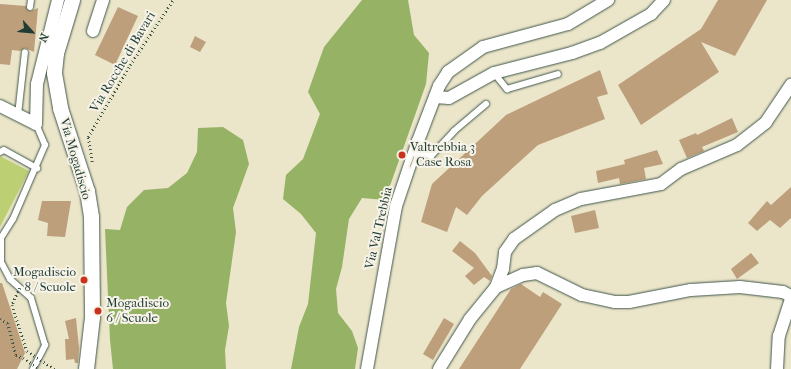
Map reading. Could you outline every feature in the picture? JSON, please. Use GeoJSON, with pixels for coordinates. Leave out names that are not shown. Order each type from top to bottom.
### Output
{"type":"FeatureCollection","features":[{"type":"Feature","properties":{"kind":"street","name":"Via Mogadiscio"},"geometry":{"type":"LineString","coordinates":[[36,124],[37,84],[58,0]]}},
{"type":"Feature","properties":{"kind":"street","name":"Via Mogadiscio"},"geometry":{"type":"LineString","coordinates":[[72,0],[56,53],[54,73],[60,108],[87,191],[91,216],[92,317],[86,369]]}},
{"type":"Feature","properties":{"kind":"street"},"geometry":{"type":"LineString","coordinates":[[93,31],[103,0]]}},
{"type":"Feature","properties":{"kind":"street","name":"Via Val Trebbia"},"geometry":{"type":"LineString","coordinates":[[367,369],[393,220],[414,151],[435,97],[448,72],[483,47],[568,24],[608,0]]}},
{"type":"Feature","properties":{"kind":"street"},"geometry":{"type":"LineString","coordinates":[[435,97],[450,98],[494,73],[572,54],[600,43],[651,14],[664,0]]}},
{"type":"Feature","properties":{"kind":"street"},"geometry":{"type":"LineString","coordinates":[[439,369],[470,319],[496,287],[503,269],[504,252],[514,239],[543,219],[581,199],[661,184],[681,169],[737,145],[766,122],[791,85]]}},
{"type":"Feature","properties":{"kind":"street"},"geometry":{"type":"LineString","coordinates":[[0,106],[36,124]]}},
{"type":"Feature","properties":{"kind":"street"},"geometry":{"type":"LineString","coordinates":[[496,287],[523,275],[537,273],[582,295],[615,302],[629,302],[691,290],[740,287],[783,292],[791,296]]}},
{"type":"Feature","properties":{"kind":"street"},"geometry":{"type":"LineString","coordinates":[[777,369],[779,336],[791,300]]}},
{"type":"Feature","properties":{"kind":"lane"},"geometry":{"type":"LineString","coordinates":[[30,7],[31,0]]}},
{"type":"Feature","properties":{"kind":"lane"},"geometry":{"type":"LineString","coordinates":[[18,115],[25,52]]}},
{"type":"Feature","properties":{"kind":"lane"},"geometry":{"type":"LineString","coordinates":[[494,73],[507,89],[558,74]]}},
{"type":"Feature","properties":{"kind":"lane"},"geometry":{"type":"LineString","coordinates":[[414,151],[431,156],[454,131],[486,104]]}},
{"type":"Feature","properties":{"kind":"lane"},"geometry":{"type":"LineString","coordinates":[[33,369],[45,345],[31,298],[10,279],[1,262],[1,238],[14,219],[37,168],[45,145],[36,124]]}},
{"type":"Feature","properties":{"kind":"lane"},"geometry":{"type":"LineString","coordinates":[[0,152],[4,150],[37,168]]}},
{"type":"Feature","properties":{"kind":"path","name":"Via Rocche di Bavari"},"geometry":{"type":"LineString","coordinates":[[91,136],[130,65],[173,0]]}},
{"type":"Feature","properties":{"kind":"path"},"geometry":{"type":"LineString","coordinates":[[20,288],[12,305],[27,352],[55,369]]}},
{"type":"Feature","properties":{"kind":"path"},"geometry":{"type":"LineString","coordinates":[[0,319],[8,323],[16,355],[40,369]]}},
{"type":"Feature","properties":{"kind":"green space"},"geometry":{"type":"Polygon","coordinates":[[[362,0],[408,0],[414,35],[429,53],[426,84],[385,200],[362,198],[349,219],[342,267],[336,289],[338,313],[352,331],[358,348],[355,369],[291,369],[299,327],[308,304],[316,233],[301,214],[283,199],[286,175],[303,159],[320,114],[308,92],[324,47],[362,0]]]}},
{"type":"Feature","properties":{"kind":"green space"},"geometry":{"type":"Polygon","coordinates":[[[223,127],[243,140],[249,164],[233,208],[236,232],[226,303],[229,326],[225,350],[226,369],[113,369],[110,340],[105,229],[120,230],[127,207],[144,190],[168,188],[187,173],[197,152],[198,128],[223,127]]]}},
{"type":"Feature","properties":{"kind":"green space"},"geometry":{"type":"Polygon","coordinates":[[[0,156],[29,171],[0,227],[0,156]]]}},
{"type":"Feature","properties":{"kind":"building"},"geometry":{"type":"Polygon","coordinates":[[[718,0],[767,0],[735,56],[701,42],[719,72],[641,125],[618,85],[701,29],[718,0]]]}},
{"type":"Feature","properties":{"kind":"building"},"geometry":{"type":"Polygon","coordinates":[[[0,4],[26,6],[30,11],[38,8],[34,52],[25,48],[21,51],[12,50],[10,65],[0,64],[0,4]]]}},
{"type":"Feature","properties":{"kind":"building"},"geometry":{"type":"Polygon","coordinates":[[[118,7],[138,16],[115,65],[95,55],[118,7]]]}},
{"type":"Feature","properties":{"kind":"building"},"geometry":{"type":"Polygon","coordinates":[[[195,36],[206,42],[200,52],[190,47],[195,36]]]}},
{"type":"Feature","properties":{"kind":"building"},"geometry":{"type":"Polygon","coordinates":[[[600,70],[608,94],[597,97],[605,119],[538,145],[482,196],[467,215],[456,207],[447,232],[421,222],[432,184],[506,115],[600,70]]]}},
{"type":"Feature","properties":{"kind":"building"},"geometry":{"type":"Polygon","coordinates":[[[732,118],[738,132],[702,147],[704,151],[687,158],[679,140],[696,133],[697,135],[732,118]]]}},
{"type":"Feature","properties":{"kind":"building"},"geometry":{"type":"Polygon","coordinates":[[[657,150],[663,164],[644,168],[646,179],[620,184],[619,178],[598,183],[596,171],[625,164],[624,160],[657,150]]]}},
{"type":"Feature","properties":{"kind":"building"},"geometry":{"type":"Polygon","coordinates":[[[791,187],[791,218],[780,228],[770,220],[757,231],[748,223],[767,201],[771,205],[791,187]]]}},
{"type":"Feature","properties":{"kind":"building"},"geometry":{"type":"Polygon","coordinates":[[[42,201],[71,201],[65,237],[47,236],[48,223],[38,220],[42,201]]]}},
{"type":"Feature","properties":{"kind":"building"},"geometry":{"type":"Polygon","coordinates":[[[595,210],[599,228],[575,233],[571,216],[595,210]]]}},
{"type":"Feature","properties":{"kind":"building"},"geometry":{"type":"Polygon","coordinates":[[[460,241],[475,253],[492,276],[490,281],[484,277],[474,285],[465,276],[474,268],[452,251],[460,241]]]}},
{"type":"Feature","properties":{"kind":"building"},"geometry":{"type":"Polygon","coordinates":[[[751,253],[759,263],[737,279],[731,269],[751,253]]]}},
{"type":"Feature","properties":{"kind":"building"},"geometry":{"type":"Polygon","coordinates":[[[0,283],[2,283],[25,353],[17,369],[0,369],[0,283]]]}},
{"type":"Feature","properties":{"kind":"building"},"geometry":{"type":"Polygon","coordinates":[[[521,284],[540,297],[543,292],[562,304],[520,369],[459,369],[511,289],[521,284]]]}},
{"type":"Feature","properties":{"kind":"building"},"geometry":{"type":"Polygon","coordinates":[[[76,318],[79,348],[78,363],[75,363],[74,359],[66,360],[65,339],[69,339],[65,321],[76,318]]]}},
{"type":"Feature","properties":{"kind":"building"},"geometry":{"type":"Polygon","coordinates":[[[444,318],[454,324],[433,360],[423,354],[444,318]]]}},
{"type":"Feature","properties":{"kind":"place","name":"Valtrebbia 3 / Case Rosa"},"geometry":{"type":"Point","coordinates":[402,155]}},
{"type":"Feature","properties":{"kind":"place","name":"Mogadiscio 8 / Scuole"},"geometry":{"type":"Point","coordinates":[84,280]}},
{"type":"Feature","properties":{"kind":"place","name":"Mogadiscio 6 / Scuole"},"geometry":{"type":"Point","coordinates":[98,311]}}]}
